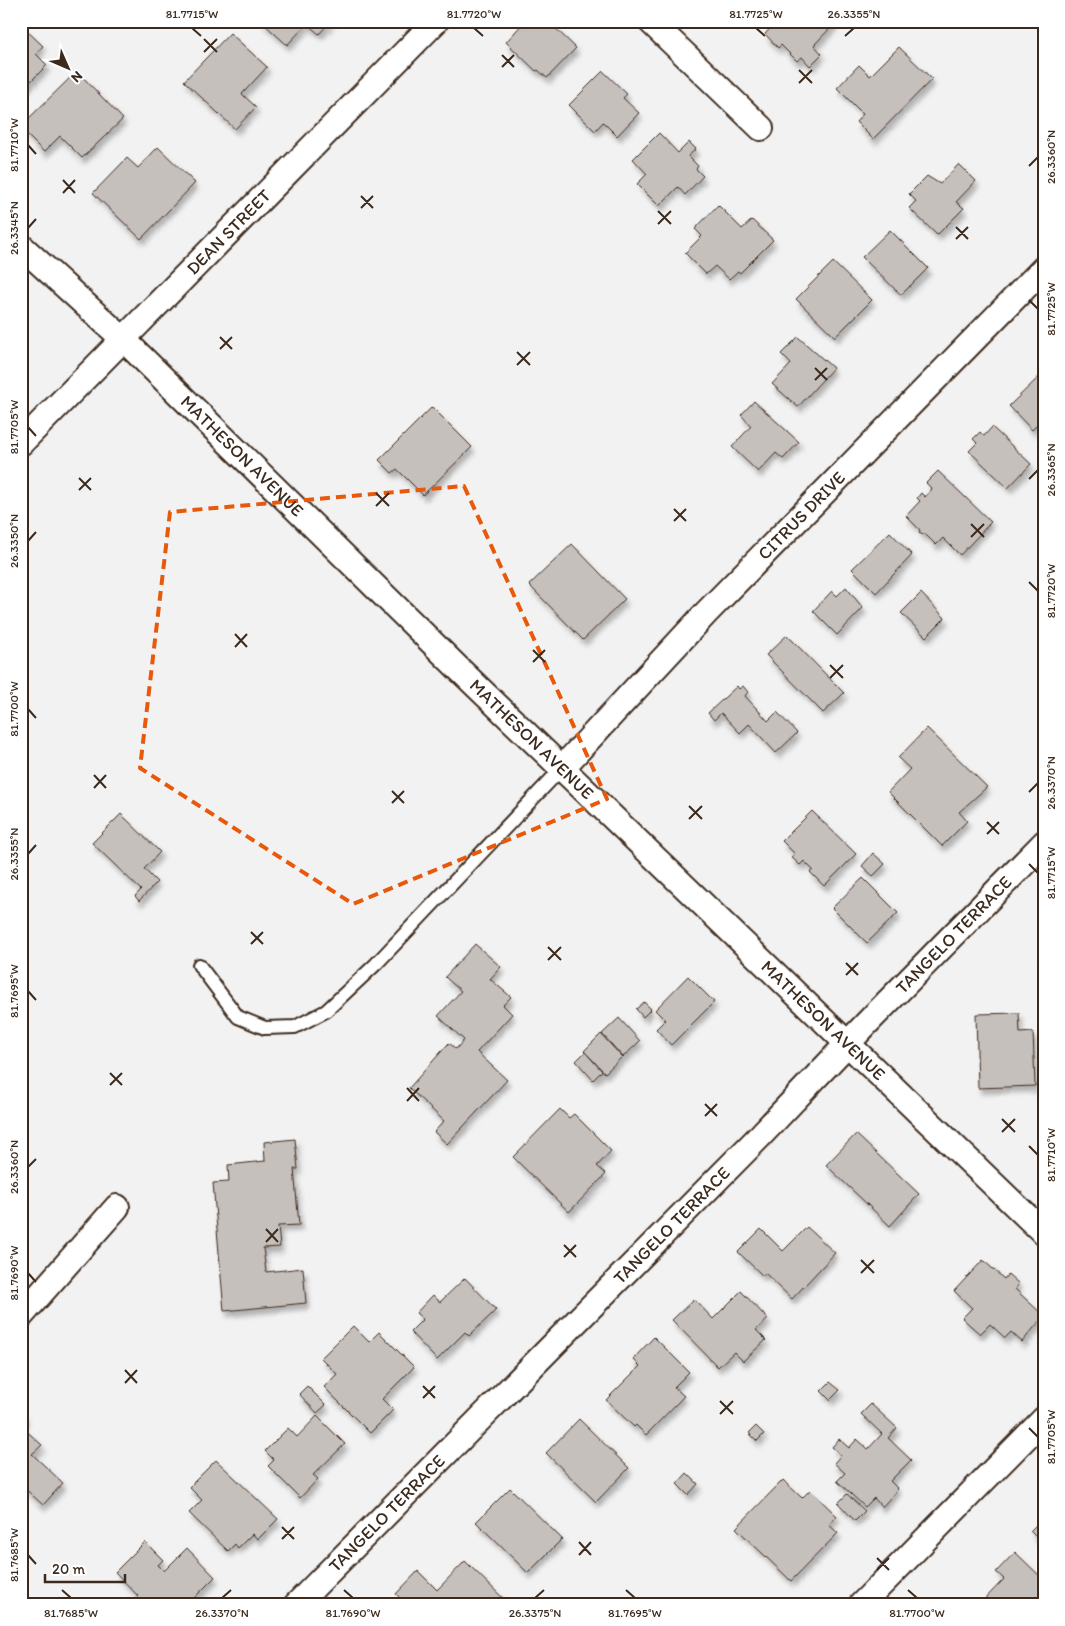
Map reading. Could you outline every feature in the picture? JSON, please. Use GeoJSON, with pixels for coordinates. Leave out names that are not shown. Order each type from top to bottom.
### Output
{"type":"FeatureCollection","features":[{"type":"Feature","properties":{"kind":"street","name":"DEAN STREET"},"geometry":{"type":"LineString","coordinates":[[21,443],[436,21]]}},
{"type":"Feature","properties":{"kind":"street"},"geometry":{"type":"LineString","coordinates":[[650,21],[761,128]]}},
{"type":"Feature","properties":{"kind":"street","name":"MATHESON AVENUE"},"geometry":{"type":"LineString","coordinates":[[21,246],[123,339],[562,768],[1044,1233]]}},
{"type":"Feature","properties":{"kind":"street","name":"CITRUS DRIVE"},"geometry":{"type":"LineString","coordinates":[[562,768],[706,613],[1044,268]]}},
{"type":"Feature","properties":{"kind":"street","name":"TANGELO TERRACE"},"geometry":{"type":"LineString","coordinates":[[296,1605],[760,1136],[847,1043],[1044,843]]}},
{"type":"Feature","properties":{"kind":"street"},"geometry":{"type":"LineString","coordinates":[[21,1316],[117,1207]]}},
{"type":"Feature","properties":{"kind":"street"},"geometry":{"type":"LineString","coordinates":[[861,1605],[1044,1419]]}},
{"type":"Feature","properties":{"kind":"lane"},"geometry":{"type":"LineString","coordinates":[[200,965],[238,1017],[265,1028],[295,1027],[326,1011],[376,964],[562,768]]}},
{"type":"Feature","properties":{"kind":"highlighted area"},"geometry":{"type":"Polygon","coordinates":[[[464,486],[607,799],[353,904],[140,768],[170,512],[464,486]]]}},
{"type":"Feature","properties":{"kind":"building"},"geometry":{"type":"Polygon","coordinates":[[[261,21],[331,21],[319,34],[307,24],[287,45],[261,21]]]}},
{"type":"Feature","properties":{"kind":"building"},"geometry":{"type":"Polygon","coordinates":[[[525,21],[548,21],[576,48],[547,78],[538,70],[536,71],[506,42],[525,21]]]}},
{"type":"Feature","properties":{"kind":"building"},"geometry":{"type":"Polygon","coordinates":[[[777,21],[833,21],[835,23],[814,45],[822,54],[810,66],[802,57],[797,61],[781,45],[778,48],[765,34],[777,21]]]}},
{"type":"Feature","properties":{"kind":"building"},"geometry":{"type":"Polygon","coordinates":[[[22,26],[43,46],[36,54],[47,65],[21,91],[22,26]]]}},
{"type":"Feature","properties":{"kind":"building"},"geometry":{"type":"Polygon","coordinates":[[[230,33],[267,67],[242,94],[256,107],[235,129],[184,81],[230,33]]]}},
{"type":"Feature","properties":{"kind":"building"},"geometry":{"type":"Polygon","coordinates":[[[899,47],[932,79],[873,139],[856,122],[863,114],[837,88],[859,65],[870,76],[899,47]]]}},
{"type":"Feature","properties":{"kind":"building"},"geometry":{"type":"Polygon","coordinates":[[[77,71],[123,119],[82,158],[60,136],[44,152],[21,129],[21,126],[77,71]]]}},
{"type":"Feature","properties":{"kind":"building"},"geometry":{"type":"Polygon","coordinates":[[[603,71],[627,94],[623,98],[639,113],[617,136],[603,122],[595,131],[569,105],[603,71]]]}},
{"type":"Feature","properties":{"kind":"building"},"geometry":{"type":"Polygon","coordinates":[[[659,133],[678,153],[689,142],[696,149],[688,156],[698,166],[696,169],[703,176],[685,195],[678,187],[659,206],[637,184],[647,174],[633,159],[659,133]]]}},
{"type":"Feature","properties":{"kind":"building"},"geometry":{"type":"Polygon","coordinates":[[[158,147],[195,183],[141,239],[93,193],[127,158],[138,168],[158,147]]]}},
{"type":"Feature","properties":{"kind":"building"},"geometry":{"type":"Polygon","coordinates":[[[959,164],[976,181],[956,202],[964,208],[937,235],[909,208],[916,201],[909,194],[927,176],[940,184],[959,164]]]}},
{"type":"Feature","properties":{"kind":"building"},"geometry":{"type":"Polygon","coordinates":[[[718,205],[742,229],[752,220],[773,240],[740,273],[738,271],[729,279],[715,266],[706,274],[685,253],[702,236],[695,229],[718,205]]]}},
{"type":"Feature","properties":{"kind":"building"},"geometry":{"type":"Polygon","coordinates":[[[890,230],[928,268],[901,295],[862,257],[890,230]]]}},
{"type":"Feature","properties":{"kind":"building"},"geometry":{"type":"Polygon","coordinates":[[[833,262],[872,300],[835,337],[796,299],[833,262]]]}},
{"type":"Feature","properties":{"kind":"building"},"geometry":{"type":"Polygon","coordinates":[[[798,337],[833,368],[798,407],[772,384],[791,364],[781,354],[798,337]]]}},
{"type":"Feature","properties":{"kind":"building"},"geometry":{"type":"Polygon","coordinates":[[[1044,372],[1044,418],[1032,430],[1009,406],[1044,372]]]}},
{"type":"Feature","properties":{"kind":"building"},"geometry":{"type":"Polygon","coordinates":[[[754,401],[799,442],[783,459],[776,453],[758,472],[732,447],[751,426],[741,415],[754,401]]]}},
{"type":"Feature","properties":{"kind":"building"},"geometry":{"type":"Polygon","coordinates":[[[432,407],[472,447],[423,495],[397,469],[392,473],[379,460],[432,407]]]}},
{"type":"Feature","properties":{"kind":"building"},"geometry":{"type":"Polygon","coordinates":[[[992,427],[1031,464],[1008,488],[969,451],[977,443],[973,439],[980,432],[984,436],[992,427]]]}},
{"type":"Feature","properties":{"kind":"building"},"geometry":{"type":"Polygon","coordinates":[[[938,471],[991,522],[960,555],[943,538],[936,545],[924,533],[922,535],[919,532],[920,530],[906,516],[920,501],[917,498],[921,493],[925,497],[932,489],[926,483],[938,471]]]}},
{"type":"Feature","properties":{"kind":"building"},"geometry":{"type":"Polygon","coordinates":[[[890,532],[912,555],[876,593],[852,569],[890,532]]]}},
{"type":"Feature","properties":{"kind":"building"},"geometry":{"type":"Polygon","coordinates":[[[572,544],[625,599],[583,640],[529,585],[572,544]]]}},
{"type":"Feature","properties":{"kind":"building"},"geometry":{"type":"Polygon","coordinates":[[[846,587],[863,608],[837,635],[813,611],[832,591],[837,596],[846,587]]]}},
{"type":"Feature","properties":{"kind":"building"},"geometry":{"type":"Polygon","coordinates":[[[921,593],[945,618],[926,637],[901,613],[921,593]]]}},
{"type":"Feature","properties":{"kind":"building"},"geometry":{"type":"Polygon","coordinates":[[[787,635],[844,693],[823,713],[766,655],[787,635]]]}},
{"type":"Feature","properties":{"kind":"building"},"geometry":{"type":"Polygon","coordinates":[[[737,686],[739,689],[743,686],[748,692],[745,696],[768,721],[777,712],[797,733],[776,753],[749,724],[740,733],[721,713],[714,720],[708,713],[737,686]]]}},
{"type":"Feature","properties":{"kind":"building"},"geometry":{"type":"Polygon","coordinates":[[[927,728],[987,787],[959,812],[967,821],[942,846],[888,792],[910,769],[898,758],[927,728]]]}},
{"type":"Feature","properties":{"kind":"building"},"geometry":{"type":"Polygon","coordinates":[[[812,811],[856,854],[824,886],[810,872],[813,870],[804,861],[800,865],[791,857],[795,854],[782,841],[812,811]]]}},
{"type":"Feature","properties":{"kind":"building"},"geometry":{"type":"Polygon","coordinates":[[[121,814],[160,852],[144,869],[157,882],[139,901],[135,896],[141,890],[92,843],[121,814]]]}},
{"type":"Feature","properties":{"kind":"building"},"geometry":{"type":"Polygon","coordinates":[[[873,853],[885,864],[873,876],[862,866],[873,853]]]}},
{"type":"Feature","properties":{"kind":"building"},"geometry":{"type":"Polygon","coordinates":[[[863,878],[898,913],[867,943],[832,908],[863,878]]]}},
{"type":"Feature","properties":{"kind":"building"},"geometry":{"type":"Polygon","coordinates":[[[475,944],[501,967],[490,979],[511,997],[503,1005],[512,1014],[477,1052],[507,1080],[447,1144],[434,1132],[444,1121],[409,1088],[449,1043],[456,1049],[464,1040],[438,1016],[461,991],[445,977],[475,944]]]}},
{"type":"Feature","properties":{"kind":"building"},"geometry":{"type":"Polygon","coordinates":[[[1044,951],[1044,962],[1038,957],[1044,951]]]}},
{"type":"Feature","properties":{"kind":"building"},"geometry":{"type":"Polygon","coordinates":[[[688,976],[714,1002],[671,1045],[656,1029],[665,1020],[655,1010],[688,976]]]}},
{"type":"Feature","properties":{"kind":"building"},"geometry":{"type":"Polygon","coordinates":[[[644,1002],[651,1009],[643,1017],[636,1009],[644,1002]]]}},
{"type":"Feature","properties":{"kind":"building"},"geometry":{"type":"Polygon","coordinates":[[[1019,1013],[1020,1033],[1033,1032],[1035,1086],[978,1088],[976,1014],[1019,1013]]]}},
{"type":"Feature","properties":{"kind":"building"},"geometry":{"type":"Polygon","coordinates":[[[619,1018],[640,1041],[623,1057],[602,1034],[619,1018]]]}},
{"type":"Feature","properties":{"kind":"building"},"geometry":{"type":"Polygon","coordinates":[[[601,1034],[622,1057],[605,1073],[584,1051],[601,1034]]]}},
{"type":"Feature","properties":{"kind":"building"},"geometry":{"type":"Polygon","coordinates":[[[585,1052],[602,1071],[593,1080],[576,1061],[585,1052]]]}},
{"type":"Feature","properties":{"kind":"building"},"geometry":{"type":"Polygon","coordinates":[[[560,1109],[569,1118],[574,1114],[611,1151],[597,1166],[606,1174],[569,1212],[513,1157],[560,1109]]]}},
{"type":"Feature","properties":{"kind":"building"},"geometry":{"type":"Polygon","coordinates":[[[856,1134],[919,1194],[890,1226],[826,1165],[856,1134]]]}},
{"type":"Feature","properties":{"kind":"building"},"geometry":{"type":"Polygon","coordinates":[[[295,1139],[298,1169],[294,1169],[299,1225],[278,1226],[280,1247],[263,1248],[266,1272],[303,1268],[306,1303],[224,1311],[213,1183],[229,1182],[228,1165],[265,1161],[264,1142],[295,1139]]]}},
{"type":"Feature","properties":{"kind":"building"},"geometry":{"type":"Polygon","coordinates":[[[807,1227],[835,1253],[792,1299],[765,1273],[763,1276],[738,1252],[761,1229],[783,1251],[807,1227]]]}},
{"type":"Feature","properties":{"kind":"building"},"geometry":{"type":"Polygon","coordinates":[[[983,1260],[1004,1279],[1008,1274],[1019,1284],[1015,1289],[1044,1316],[1022,1342],[1011,1332],[1005,1338],[990,1324],[980,1334],[962,1318],[972,1308],[954,1291],[983,1260]]]}},
{"type":"Feature","properties":{"kind":"building"},"geometry":{"type":"Polygon","coordinates":[[[465,1278],[496,1310],[469,1336],[465,1332],[437,1360],[410,1332],[423,1319],[416,1313],[433,1295],[440,1302],[465,1278]]]}},
{"type":"Feature","properties":{"kind":"building"},"geometry":{"type":"Polygon","coordinates":[[[741,1291],[768,1319],[756,1330],[766,1340],[743,1361],[734,1352],[718,1367],[672,1320],[694,1299],[713,1319],[741,1291]]]}},
{"type":"Feature","properties":{"kind":"building"},"geometry":{"type":"Polygon","coordinates":[[[353,1326],[369,1342],[379,1332],[414,1367],[382,1399],[393,1410],[370,1433],[324,1387],[337,1374],[321,1358],[353,1326]]]}},
{"type":"Feature","properties":{"kind":"building"},"geometry":{"type":"Polygon","coordinates":[[[654,1337],[689,1372],[674,1387],[684,1396],[646,1435],[636,1425],[634,1427],[606,1400],[640,1366],[633,1359],[654,1337]]]}},
{"type":"Feature","properties":{"kind":"building"},"geometry":{"type":"Polygon","coordinates":[[[830,1382],[840,1390],[830,1400],[821,1391],[830,1382]]]}},
{"type":"Feature","properties":{"kind":"building"},"geometry":{"type":"Polygon","coordinates":[[[307,1386],[326,1405],[317,1413],[299,1394],[307,1386]]]}},
{"type":"Feature","properties":{"kind":"building"},"geometry":{"type":"Polygon","coordinates":[[[871,1404],[897,1428],[888,1438],[911,1460],[890,1481],[898,1489],[882,1507],[874,1498],[865,1507],[837,1481],[845,1473],[834,1463],[841,1455],[832,1447],[839,1439],[849,1448],[857,1439],[868,1449],[882,1434],[861,1414],[871,1404]]]}},
{"type":"Feature","properties":{"kind":"building"},"geometry":{"type":"Polygon","coordinates":[[[21,1410],[25,1417],[21,1426],[21,1410]]]}},
{"type":"Feature","properties":{"kind":"building"},"geometry":{"type":"Polygon","coordinates":[[[317,1416],[345,1444],[313,1475],[318,1479],[300,1498],[268,1466],[274,1460],[265,1451],[288,1428],[297,1437],[317,1416]]]}},
{"type":"Feature","properties":{"kind":"building"},"geometry":{"type":"Polygon","coordinates":[[[579,1419],[629,1468],[596,1502],[546,1453],[579,1419]]]}},
{"type":"Feature","properties":{"kind":"building"},"geometry":{"type":"Polygon","coordinates":[[[21,1426],[42,1445],[32,1454],[63,1483],[43,1505],[21,1485],[21,1426]]]}},
{"type":"Feature","properties":{"kind":"building"},"geometry":{"type":"Polygon","coordinates":[[[756,1426],[764,1434],[757,1441],[749,1433],[756,1426]]]}},
{"type":"Feature","properties":{"kind":"building"},"geometry":{"type":"Polygon","coordinates":[[[216,1460],[278,1519],[258,1539],[252,1534],[238,1548],[235,1544],[228,1551],[189,1513],[202,1500],[189,1487],[216,1460]]]}},
{"type":"Feature","properties":{"kind":"building"},"geometry":{"type":"Polygon","coordinates":[[[687,1473],[698,1484],[688,1495],[677,1484],[687,1473]]]}},
{"type":"Feature","properties":{"kind":"building"},"geometry":{"type":"Polygon","coordinates":[[[783,1480],[802,1498],[810,1490],[837,1516],[829,1525],[838,1533],[791,1581],[736,1528],[783,1480]]]}},
{"type":"Feature","properties":{"kind":"building"},"geometry":{"type":"Polygon","coordinates":[[[510,1488],[562,1539],[528,1573],[476,1522],[510,1488]]]}},
{"type":"Feature","properties":{"kind":"building"},"geometry":{"type":"Polygon","coordinates":[[[847,1494],[865,1511],[855,1521],[838,1503],[847,1494]]]}},
{"type":"Feature","properties":{"kind":"building"},"geometry":{"type":"Polygon","coordinates":[[[1044,1517],[1044,1545],[1030,1531],[1044,1517]]]}},
{"type":"Feature","properties":{"kind":"building"},"geometry":{"type":"Polygon","coordinates":[[[145,1542],[163,1560],[158,1565],[164,1571],[187,1548],[215,1577],[187,1605],[130,1605],[138,1596],[115,1572],[145,1542]]]}},
{"type":"Feature","properties":{"kind":"building"},"geometry":{"type":"Polygon","coordinates":[[[1015,1552],[1044,1580],[1044,1599],[1038,1605],[979,1605],[1004,1579],[996,1572],[1015,1552]]]}},
{"type":"Feature","properties":{"kind":"building"},"geometry":{"type":"Polygon","coordinates":[[[465,1561],[510,1605],[407,1605],[396,1594],[418,1571],[437,1590],[465,1561]]]}}]}
